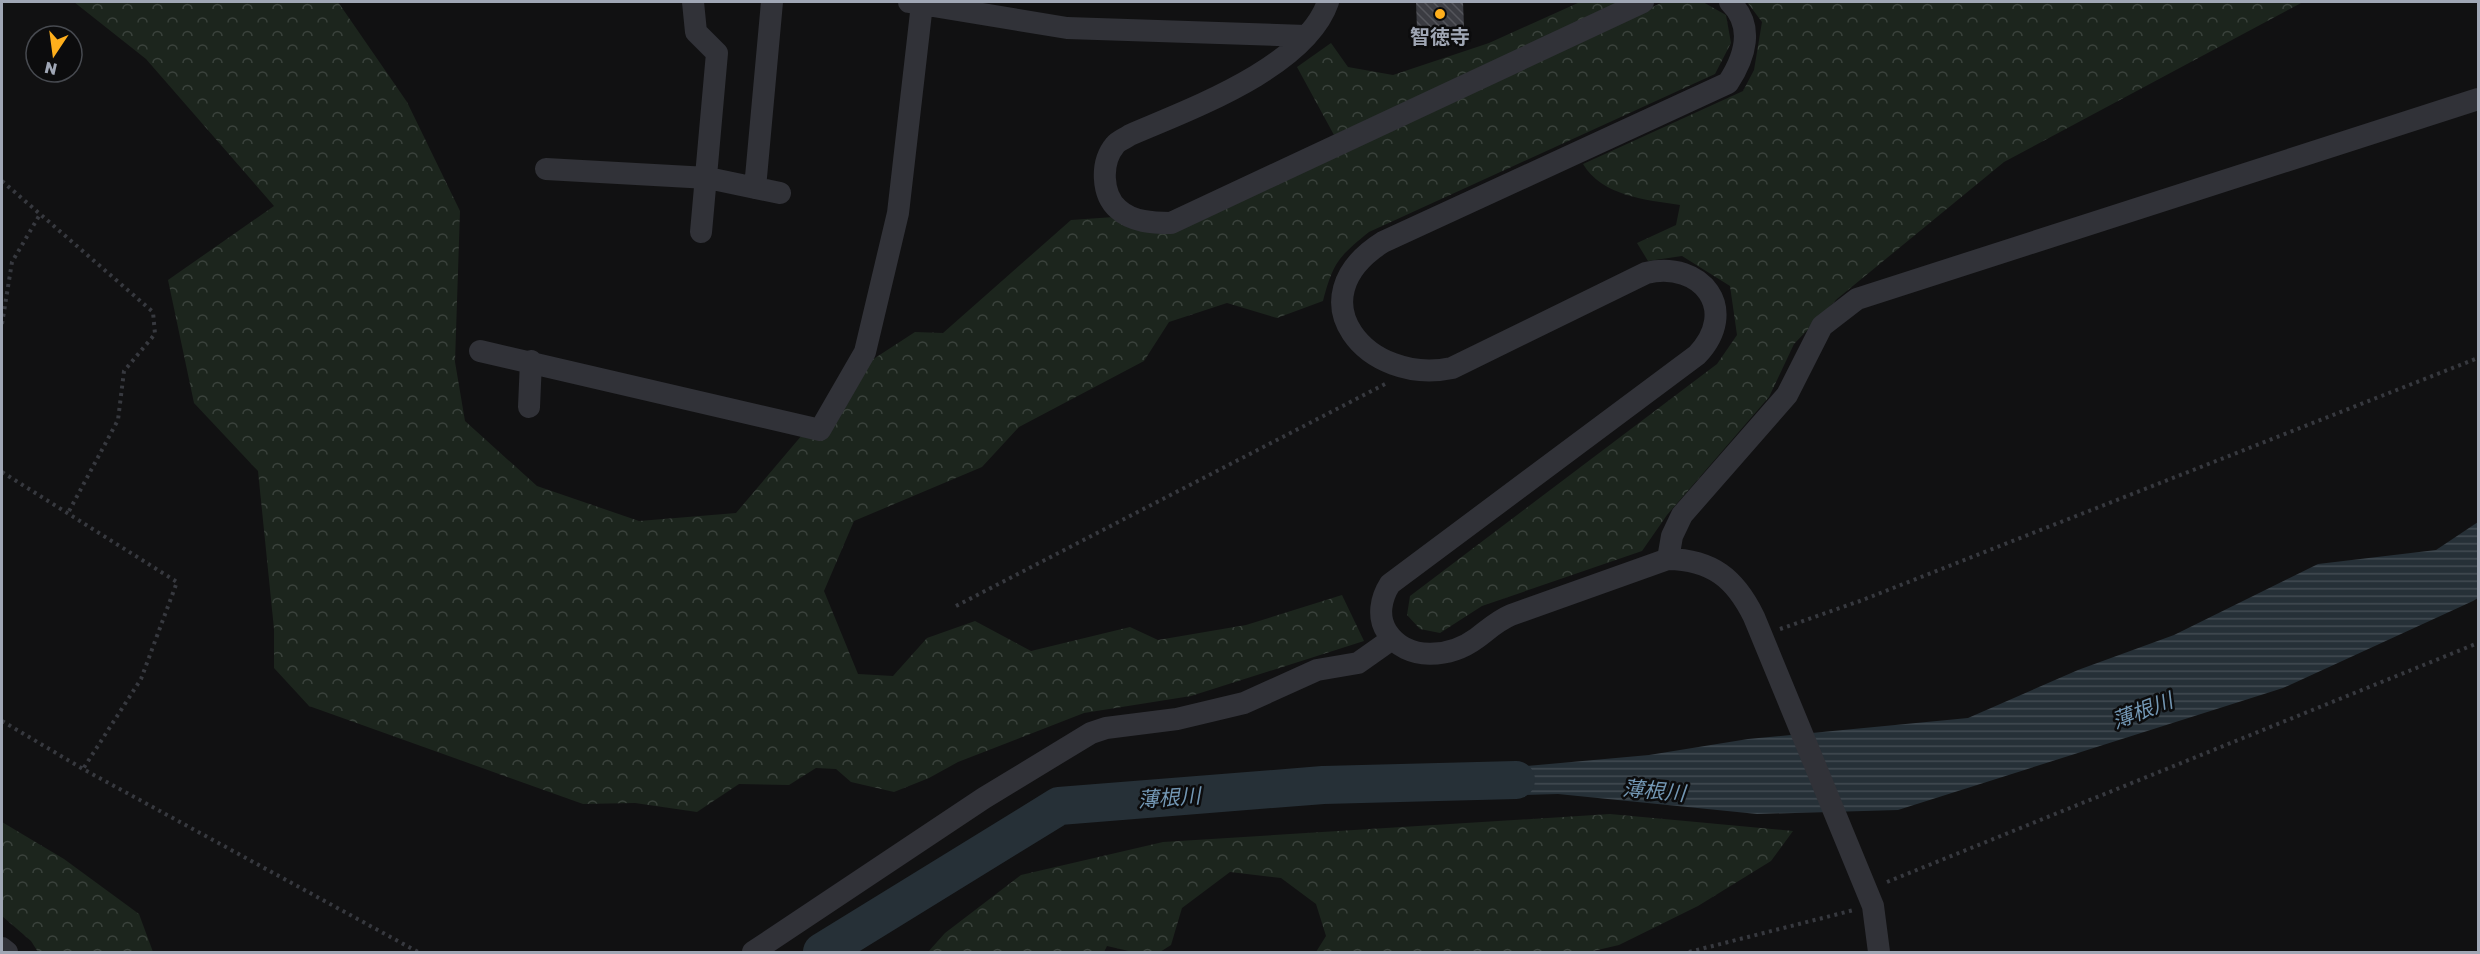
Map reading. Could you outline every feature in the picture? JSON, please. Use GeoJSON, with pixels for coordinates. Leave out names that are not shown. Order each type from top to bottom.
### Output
{"type":"FeatureCollection","features":[{"type":"Feature","properties":{"kind":"street"},"geometry":{"type":"LineString","coordinates":[[693,2],[696,32],[717,53],[708,178],[701,232]]}},
{"type":"Feature","properties":{"kind":"street"},"geometry":{"type":"LineString","coordinates":[[755,188],[772,2]]}},
{"type":"Feature","properties":{"kind":"street"},"geometry":{"type":"LineString","coordinates":[[1328,2],[1306,36],[1274,65],[1233,90],[1130,135],[1115,145],[1106,160],[1105,178],[1108,198],[1119,211],[1136,219],[1153,223],[1171,223],[1643,2]]}},
{"type":"Feature","properties":{"kind":"street"},"geometry":{"type":"LineString","coordinates":[[1730,2],[1739,10],[1745,24],[1745,45],[1740,65],[1728,82],[1383,242],[1366,252],[1344,282],[1341,301],[1346,321],[1357,340],[1374,354],[1402,368],[1433,372],[1452,368],[1646,273],[1662,269],[1680,271],[1697,279],[1710,293],[1716,306],[1715,325],[1709,343],[1697,355],[1390,584],[1382,603],[1381,618],[1392,639],[1406,650],[1434,655],[1478,638],[1498,621],[1668,559],[1688,560],[1706,565],[1729,580],[1745,600],[1761,635],[1873,906],[1879,952]]}},
{"type":"Feature","properties":{"kind":"street"},"geometry":{"type":"LineString","coordinates":[[480,351],[531,361],[820,430],[865,352],[898,213],[914,3],[1067,28],[1306,36]]}},
{"type":"Feature","properties":{"kind":"street"},"geometry":{"type":"LineString","coordinates":[[1668,559],[1672,536],[1682,515],[1786,395],[1822,326],[1857,299],[2478,99]]}},
{"type":"Feature","properties":{"kind":"street"},"geometry":{"type":"LineString","coordinates":[[546,169],[708,178],[780,193]]}},
{"type":"Feature","properties":{"kind":"street"},"geometry":{"type":"LineString","coordinates":[[529,407],[531,361]]}},
{"type":"Feature","properties":{"kind":"street"},"geometry":{"type":"LineString","coordinates":[[753,952],[984,798],[1091,733],[1106,728],[1177,719],[1244,703],[1317,670],[1358,663],[1392,639]]}},
{"type":"Feature","properties":{"kind":"street"},"geometry":{"type":"LineString","coordinates":[[2,948],[6,952]]}},
{"type":"Feature","properties":{"kind":"path"},"geometry":{"type":"LineString","coordinates":[[2,181],[39,216],[153,312],[155,334],[124,371],[118,420],[68,513]]}},
{"type":"Feature","properties":{"kind":"path"},"geometry":{"type":"LineString","coordinates":[[2,324],[12,262],[39,216]]}},
{"type":"Feature","properties":{"kind":"path"},"geometry":{"type":"LineString","coordinates":[[1761,635],[1860,601],[2478,358]]}},
{"type":"Feature","properties":{"kind":"path"},"geometry":{"type":"LineString","coordinates":[[956,606],[1392,381],[1402,368]]}},
{"type":"Feature","properties":{"kind":"path"},"geometry":{"type":"LineString","coordinates":[[2,472],[177,582],[141,679],[83,769]]}},
{"type":"Feature","properties":{"kind":"path"},"geometry":{"type":"LineString","coordinates":[[1689,952],[1873,906],[1885,883],[2478,643]]}},
{"type":"Feature","properties":{"kind":"path"},"geometry":{"type":"LineString","coordinates":[[2,721],[83,769],[418,952]]}},
{"type":"Feature","properties":{"kind":"green space"},"geometry":{"type":"Polygon","coordinates":[[[74,2],[338,2],[407,102],[460,211],[455,362],[465,421],[537,486],[639,521],[736,513],[858,369],[915,332],[943,333],[1071,220],[1114,217],[1174,231],[1661,3],[1703,2],[1726,15],[1731,43],[1715,74],[1369,232],[1338,262],[1323,301],[1277,318],[1227,303],[1169,322],[1144,361],[1019,427],[982,467],[854,521],[824,591],[858,674],[893,676],[927,638],[975,621],[1031,651],[1130,627],[1158,640],[1246,625],[1342,595],[1364,641],[1191,696],[1084,713],[958,762],[929,778],[894,792],[851,782],[836,769],[816,768],[789,785],[739,784],[697,812],[635,803],[583,804],[309,706],[274,668],[274,629],[258,471],[194,403],[168,280],[274,206],[146,59],[74,2]]]}},
{"type":"Feature","properties":{"kind":"green space"},"geometry":{"type":"Polygon","coordinates":[[[1580,2],[1626,2],[1334,135],[1297,67],[1331,43],[1348,67],[1393,75],[1489,43],[1580,2]]]}},
{"type":"Feature","properties":{"kind":"green space"},"geometry":{"type":"Polygon","coordinates":[[[1747,2],[2303,2],[2004,162],[1837,299],[1794,344],[1769,397],[1667,515],[1642,551],[1482,606],[1440,633],[1420,629],[1407,615],[1410,596],[1717,364],[1737,335],[1730,286],[1682,256],[1648,261],[1637,243],[1676,225],[1680,205],[1639,198],[1613,190],[1591,175],[1583,164],[1743,91],[1754,70],[1762,22],[1747,2]]]}},
{"type":"Feature","properties":{"kind":"green space"},"geometry":{"type":"Polygon","coordinates":[[[1610,814],[1793,831],[1771,861],[1698,906],[1619,945],[1589,952],[1316,952],[1326,936],[1316,904],[1281,878],[1230,872],[1182,908],[1171,945],[1160,952],[1133,952],[1107,946],[1104,952],[928,952],[945,933],[1021,875],[1163,842],[1610,814]]]}},
{"type":"Feature","properties":{"kind":"green space"},"geometry":{"type":"Polygon","coordinates":[[[2,822],[64,859],[139,914],[153,952],[38,952],[31,941],[2,916],[2,822]]]}},
{"type":"Feature","properties":{"kind":"water"},"geometry":{"type":"Polygon","coordinates":[[[2478,522],[2478,598],[2473,601],[2283,688],[1898,810],[1757,814],[1558,794],[1453,797],[1472,771],[1649,755],[1748,739],[1968,718],[2078,670],[2174,635],[2318,564],[2436,550],[2478,522]]]}},
{"type":"Feature","properties":{"kind":"building","name":"智徳寺"},"geometry":{"type":"Polygon","coordinates":[[[1416,2],[1463,2],[1464,27],[1417,29],[1416,2]]]}},
{"type":"Feature","properties":{"kind":"waterway","name":"薄根川"},"geometry":{"type":"LineString","coordinates":[[822,952],[1059,806],[1323,785],[1516,780]]}},
{"type":"Feature","properties":{"kind":"place","name":"智徳寺"},"geometry":{"type":"Point","coordinates":[1440,14]}}]}
